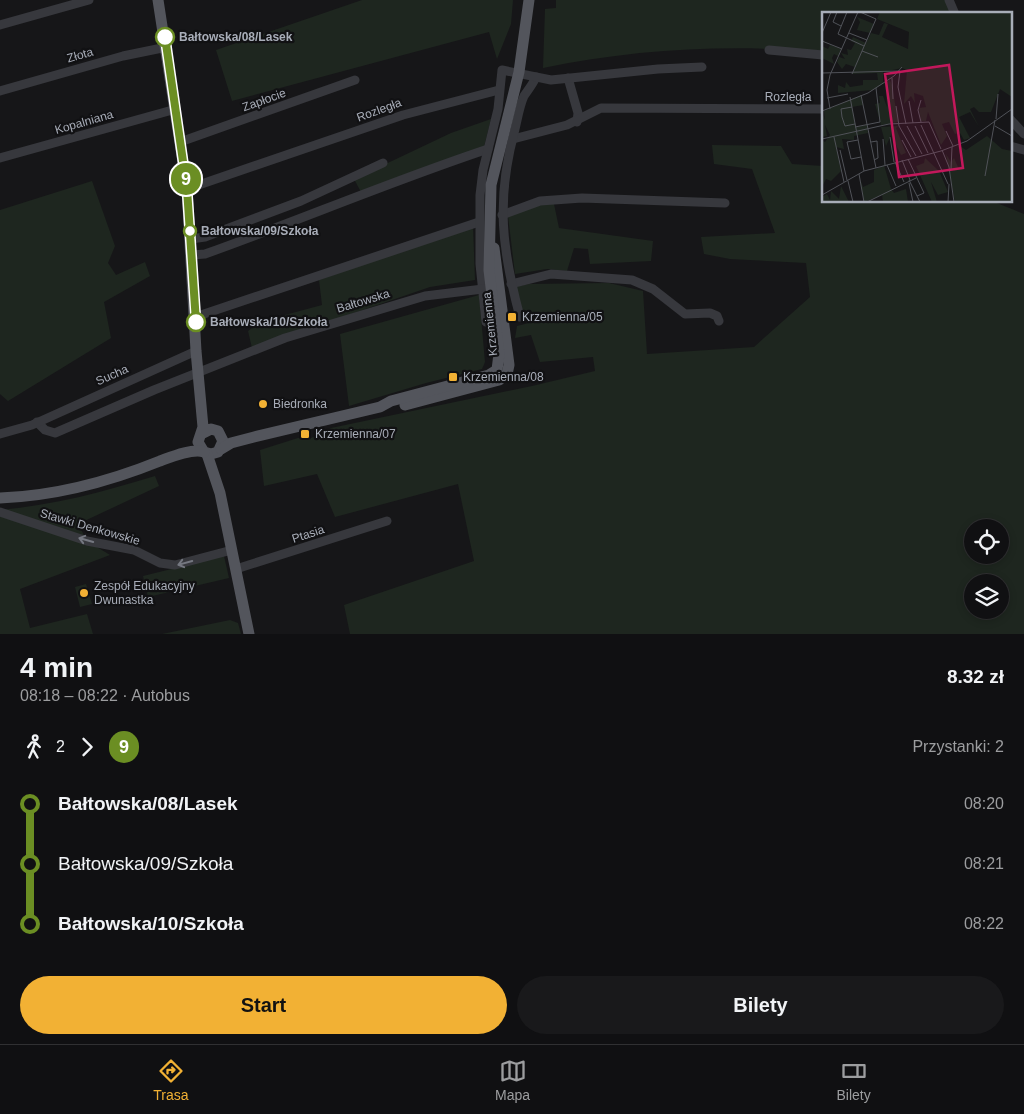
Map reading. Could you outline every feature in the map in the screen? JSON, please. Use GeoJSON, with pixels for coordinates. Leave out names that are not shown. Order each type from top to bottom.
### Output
{"type":"FeatureCollection","features":[{"type":"Feature","properties":{"kind":"main road"},"geometry":{"type":"LineString","coordinates":[[158,0],[187,189],[196,351],[203,427],[199,446],[213,452]]}},
{"type":"Feature","properties":{"kind":"main road","name":"Krzemienna"},"geometry":{"type":"LineString","coordinates":[[169,458],[194,451],[213,452],[231,443],[254,437],[380,407],[393,407],[430,399],[499,380],[507,374],[509,365],[498,264],[490,230],[491,185],[519,72],[529,0]]}},
{"type":"Feature","properties":{"kind":"main road"},"geometry":{"type":"LineString","coordinates":[[200,397],[210,424],[224,442],[213,452]]}},
{"type":"Feature","properties":{"kind":"main road"},"geometry":{"type":"LineString","coordinates":[[0,498],[35,496],[87,486],[127,474],[169,458],[207,430],[218,432]]}},
{"type":"Feature","properties":{"kind":"main road","name":"Krzemienna"},"geometry":{"type":"LineString","coordinates":[[218,432],[254,437]]}},
{"type":"Feature","properties":{"kind":"main road"},"geometry":{"type":"LineString","coordinates":[[213,452],[249,634]]}},
{"type":"Feature","properties":{"kind":"street"},"geometry":{"type":"LineString","coordinates":[[0,25],[89,0]]}},
{"type":"Feature","properties":{"kind":"street"},"geometry":{"type":"LineString","coordinates":[[949,0],[954,12]]}},
{"type":"Feature","properties":{"kind":"street","name":"Złota"},"geometry":{"type":"LineString","coordinates":[[0,91],[123,56],[166,47]]}},
{"type":"Feature","properties":{"kind":"street"},"geometry":{"type":"LineString","coordinates":[[769,50],[822,55]]}},
{"type":"Feature","properties":{"kind":"street"},"geometry":{"type":"LineString","coordinates":[[486,322],[479,222],[480,195],[488,149],[498,109],[502,70],[551,80],[658,69],[702,67]]}},
{"type":"Feature","properties":{"kind":"street"},"geometry":{"type":"LineString","coordinates":[[520,317],[511,284],[505,250],[502,215],[503,190],[524,97],[536,77]]}},
{"type":"Feature","properties":{"kind":"street"},"geometry":{"type":"LineString","coordinates":[[568,78],[578,113],[577,122]]}},
{"type":"Feature","properties":{"kind":"street","name":"Zapłocie"},"geometry":{"type":"LineString","coordinates":[[180,142],[355,80]]}},
{"type":"Feature","properties":{"kind":"street","name":"Rozległa"},"geometry":{"type":"LineString","coordinates":[[187,189],[403,115],[499,90]]}},
{"type":"Feature","properties":{"kind":"street","name":"Rozległa"},"geometry":{"type":"LineString","coordinates":[[513,139],[577,122],[601,108],[822,109]]}},
{"type":"Feature","properties":{"kind":"street","name":"Kopalniana"},"geometry":{"type":"LineString","coordinates":[[0,158],[176,109]]}},
{"type":"Feature","properties":{"kind":"street"},"geometry":{"type":"LineString","coordinates":[[1012,121],[1024,134]]}},
{"type":"Feature","properties":{"kind":"street"},"geometry":{"type":"LineString","coordinates":[[192,255],[205,254],[287,224],[420,171],[488,149]]}},
{"type":"Feature","properties":{"kind":"street"},"geometry":{"type":"LineString","coordinates":[[191,239],[205,237],[301,201],[382,163]]}},
{"type":"Feature","properties":{"kind":"street"},"geometry":{"type":"LineString","coordinates":[[502,215],[540,201],[582,198],[725,202]]}},
{"type":"Feature","properties":{"kind":"street"},"geometry":{"type":"LineString","coordinates":[[195,317],[305,281],[412,242],[479,222]]}},
{"type":"Feature","properties":{"kind":"street"},"geometry":{"type":"LineString","coordinates":[[511,284],[551,274],[632,280],[653,289],[684,314],[713,313],[719,321]]}},
{"type":"Feature","properties":{"kind":"street","name":"Bałtowska"},"geometry":{"type":"LineString","coordinates":[[37,422],[46,430],[55,433],[285,338],[425,296],[483,290]]}},
{"type":"Feature","properties":{"kind":"street","name":"Sucha"},"geometry":{"type":"LineString","coordinates":[[1,434],[37,422],[196,351]]}},
{"type":"Feature","properties":{"kind":"street","name":"Stawki Denkowskie"},"geometry":{"type":"LineString","coordinates":[[0,512],[88,541],[134,550],[160,563],[175,565],[232,550]]}},
{"type":"Feature","properties":{"kind":"street","name":"Ptasia"},"geometry":{"type":"LineString","coordinates":[[236,569],[387,521]]}},
{"type":"Feature","properties":{"kind":"shaded area"},"geometry":{"type":"Polygon","coordinates":[[[362,0],[513,0],[511,24],[497,59],[489,32],[232,101],[216,50],[362,0]]]}},
{"type":"Feature","properties":{"kind":"shaded area"},"geometry":{"type":"Polygon","coordinates":[[[556,0],[949,0],[954,12],[822,12],[822,52],[753,48],[647,52],[543,68],[545,9],[556,8],[556,0]]]}},
{"type":"Feature","properties":{"kind":"shaded area"},"geometry":{"type":"Polygon","coordinates":[[[491,119],[484,147],[361,192],[354,179],[451,133],[491,119]]]}},
{"type":"Feature","properties":{"kind":"shaded area"},"geometry":{"type":"Polygon","coordinates":[[[712,145],[781,146],[792,164],[822,166],[822,202],[994,202],[1024,214],[1024,634],[350,634],[344,605],[474,561],[458,484],[335,517],[317,474],[264,486],[260,450],[298,438],[309,439],[331,428],[595,371],[593,357],[540,362],[531,335],[515,338],[517,326],[529,323],[530,312],[522,311],[514,287],[529,284],[609,283],[643,291],[647,354],[754,347],[810,297],[806,263],[730,259],[704,254],[701,237],[775,233],[752,169],[714,164],[712,145]]]}},
{"type":"Feature","properties":{"kind":"shaded area"},"geometry":{"type":"Polygon","coordinates":[[[92,181],[115,246],[108,263],[116,275],[145,262],[150,276],[104,302],[111,338],[8,401],[0,394],[0,210],[92,181]]]}},
{"type":"Feature","properties":{"kind":"shaded area"},"geometry":{"type":"Polygon","coordinates":[[[544,204],[554,204],[559,228],[653,241],[651,261],[590,264],[588,249],[574,248],[567,271],[547,269],[515,274],[508,216],[544,204]]]}},
{"type":"Feature","properties":{"kind":"shaded area"},"geometry":{"type":"Polygon","coordinates":[[[473,225],[475,280],[430,287],[252,348],[248,331],[255,326],[255,323],[322,305],[319,280],[473,225]]]}},
{"type":"Feature","properties":{"kind":"shaded area"},"geometry":{"type":"Polygon","coordinates":[[[479,295],[485,362],[482,369],[426,383],[349,406],[340,334],[479,295]]]}},
{"type":"Feature","properties":{"kind":"shaded area"},"geometry":{"type":"Polygon","coordinates":[[[155,476],[159,486],[78,524],[87,541],[110,555],[20,589],[30,628],[87,614],[93,634],[0,634],[0,510],[40,505],[78,497],[155,476]]]}},
{"type":"Feature","properties":{"kind":"shaded area"},"geometry":{"type":"Polygon","coordinates":[[[224,556],[229,578],[148,597],[143,576],[224,556]]]}},
{"type":"Feature","properties":{"kind":"shaded area"},"geometry":{"type":"Polygon","coordinates":[[[86,584],[92,604],[80,607],[75,587],[86,584]]]}},
{"type":"Feature","properties":{"kind":"shaded area"},"geometry":{"type":"Polygon","coordinates":[[[230,620],[238,623],[241,634],[162,634],[230,620]]]}},
{"type":"Feature","properties":{"kind":"bus line","name":"9"},"geometry":{"type":"LineString","coordinates":[[165,37],[187,189],[196,322]]}},
{"type":"Feature","properties":{"kind":"place","name":"Bałtowska/08/Lasek"},"geometry":{"type":"Point","coordinates":[165,37]}},
{"type":"Feature","properties":{"kind":"place","name":"Bałtowska/09/Szkoła"},"geometry":{"type":"Point","coordinates":[190,231]}},
{"type":"Feature","properties":{"kind":"place","name":"Krzemienna/05"},"geometry":{"type":"Point","coordinates":[512,317]}},
{"type":"Feature","properties":{"kind":"place","name":"Bałtowska/10/Szkoła"},"geometry":{"type":"Point","coordinates":[196,322]}},
{"type":"Feature","properties":{"kind":"place","name":"Krzemienna/08"},"geometry":{"type":"Point","coordinates":[453,377]}},
{"type":"Feature","properties":{"kind":"place","name":"Biedronka"},"geometry":{"type":"Point","coordinates":[263,404]}},
{"type":"Feature","properties":{"kind":"place","name":"Krzemienna/07"},"geometry":{"type":"Point","coordinates":[305,434]}},
{"type":"Feature","properties":{"kind":"place","name":"Zespół Edukacyjny Dwunastka"},"geometry":{"type":"Point","coordinates":[84,593]}}]}
